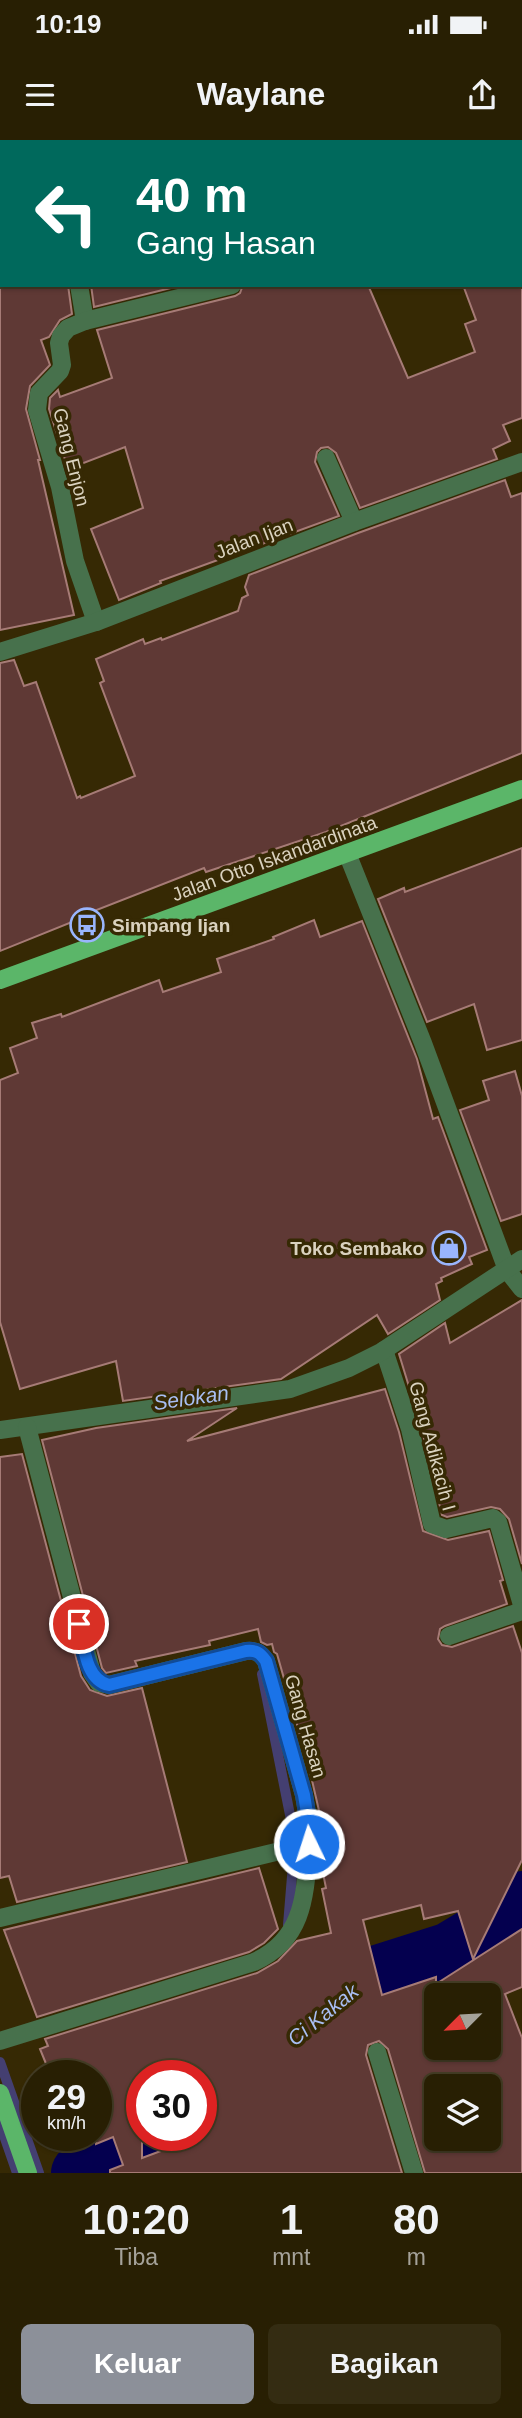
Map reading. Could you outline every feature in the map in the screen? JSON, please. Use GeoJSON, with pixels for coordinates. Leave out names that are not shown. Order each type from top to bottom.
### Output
{"type":"FeatureCollection","features":[{"type":"Feature","properties":{"kind":"main road","name":"Jalan Otto Iskandardinata"},"geometry":{"type":"LineString","coordinates":[[0,980],[522,789]]}},
{"type":"Feature","properties":{"kind":"main road"},"geometry":{"type":"LineString","coordinates":[[0,2093],[27,2170]]}},
{"type":"Feature","properties":{"kind":"street"},"geometry":{"type":"LineString","coordinates":[[79,287],[85,321],[224,287]]}},
{"type":"Feature","properties":{"kind":"street","name":"Gang Enjon"},"geometry":{"type":"LineString","coordinates":[[85,321],[68,328],[61,336],[59,343],[62,365],[39,393],[37,410],[60,487],[75,561],[96,622]]}},
{"type":"Feature","properties":{"kind":"street"},"geometry":{"type":"LineString","coordinates":[[326,458],[354,522]]}},
{"type":"Feature","properties":{"kind":"street","name":"Jalan Ijan"},"geometry":{"type":"LineString","coordinates":[[0,652],[96,622],[354,522],[522,462]]}},
{"type":"Feature","properties":{"kind":"street"},"geometry":{"type":"LineString","coordinates":[[347,853],[515,1265],[522,1289]]}},
{"type":"Feature","properties":{"kind":"street"},"geometry":{"type":"LineString","coordinates":[[0,1430],[290,1389],[349,1368],[380,1352],[515,1265]]}},
{"type":"Feature","properties":{"kind":"street","name":"Gang Adikacih I"},"geometry":{"type":"LineString","coordinates":[[380,1352],[410,1429],[432,1524],[446,1529],[493,1518],[498,1522],[522,1605]]}},
{"type":"Feature","properties":{"kind":"street","name":"Gang Hasan"},"geometry":{"type":"LineString","coordinates":[[24,1427],[92,1674],[99,1683],[109,1685],[246,1651],[254,1650],[260,1653],[266,1661],[304,1795],[309,1825],[299,1847]]}},
{"type":"Feature","properties":{"kind":"street"},"geometry":{"type":"LineString","coordinates":[[450,1636],[522,1611]]}},
{"type":"Feature","properties":{"kind":"street"},"geometry":{"type":"LineString","coordinates":[[0,1918],[299,1847],[306,1885],[297,1924],[272,1954],[218,1974],[0,2041]]}},
{"type":"Feature","properties":{"kind":"street"},"geometry":{"type":"LineString","coordinates":[[377,2052],[414,2173]]}},
{"type":"Feature","properties":{"kind":"building"},"geometry":{"type":"Polygon","coordinates":[[[0,287],[68,287],[72,314],[60,320],[49,337],[41,340],[50,365],[30,386],[26,409],[74,615],[0,630],[0,287]]]}},
{"type":"Feature","properties":{"kind":"building"},"geometry":{"type":"Polygon","coordinates":[[[91,287],[175,287],[94,307],[91,287]]]}},
{"type":"Feature","properties":{"kind":"building"},"geometry":{"type":"Polygon","coordinates":[[[242,287],[369,287],[408,378],[475,352],[465,324],[476,320],[464,287],[522,287],[522,418],[503,425],[510,441],[493,449],[497,459],[360,508],[336,453],[328,447],[321,448],[317,452],[315,462],[339,516],[160,581],[161,583],[119,600],[91,529],[143,508],[125,447],[68,469],[49,409],[50,398],[58,390],[60,397],[112,378],[97,330],[240,293],[242,287]]]}},
{"type":"Feature","properties":{"kind":"building"},"geometry":{"type":"Polygon","coordinates":[[[505,480],[511,497],[522,493],[522,753],[326,832],[206,872],[204,868],[0,951],[0,663],[14,660],[24,686],[36,682],[77,798],[81,798],[135,776],[100,683],[104,681],[96,659],[143,639],[145,644],[161,638],[162,640],[238,611],[242,598],[248,595],[245,587],[249,575],[505,480]]]}},
{"type":"Feature","properties":{"kind":"building"},"geometry":{"type":"Polygon","coordinates":[[[522,848],[522,1040],[487,1050],[474,1004],[427,1022],[378,899],[404,888],[405,892],[522,848]]]}},
{"type":"Feature","properties":{"kind":"building"},"geometry":{"type":"Polygon","coordinates":[[[314,920],[320,937],[362,921],[417,1059],[433,1119],[438,1117],[487,1250],[469,1257],[472,1264],[441,1278],[442,1281],[436,1284],[440,1300],[388,1334],[377,1315],[281,1379],[123,1401],[116,1361],[20,1389],[0,1322],[0,1080],[18,1073],[10,1048],[37,1038],[32,1023],[61,1014],[62,1017],[159,980],[163,992],[221,972],[217,959],[274,939],[273,937],[314,920]]]}},
{"type":"Feature","properties":{"kind":"building"},"geometry":{"type":"Polygon","coordinates":[[[515,1071],[522,1096],[522,1214],[501,1221],[460,1110],[489,1100],[483,1081],[515,1071]]]}},
{"type":"Feature","properties":{"kind":"building"},"geometry":{"type":"Polygon","coordinates":[[[522,1300],[522,1564],[509,1519],[500,1509],[491,1507],[447,1517],[442,1515],[421,1426],[399,1354],[445,1323],[450,1343],[522,1300]]]}},
{"type":"Feature","properties":{"kind":"building"},"geometry":{"type":"Polygon","coordinates":[[[385,1389],[399,1432],[423,1531],[448,1540],[489,1531],[507,1604],[445,1626],[440,1629],[438,1639],[442,1645],[452,1647],[513,1626],[522,1653],[522,1860],[473,1959],[458,1911],[424,1919],[421,1905],[363,1920],[382,1995],[436,1977],[436,1983],[424,1983],[424,2060],[501,2060],[501,1983],[438,1983],[522,1929],[522,1987],[505,1994],[522,2038],[522,2173],[425,2173],[388,2049],[379,2041],[368,2045],[366,2055],[402,2173],[110,2173],[110,2170],[123,2165],[112,2137],[112,2060],[44,2060],[40,2049],[48,2046],[45,2039],[257,1973],[278,1961],[297,1941],[331,1933],[322,1889],[326,1888],[320,1858],[323,1858],[320,1815],[308,1763],[272,1644],[261,1642],[258,1629],[209,1641],[210,1645],[135,1661],[137,1666],[106,1673],[102,1668],[42,1440],[96,1428],[237,1408],[187,1441],[385,1389]]]}},
{"type":"Feature","properties":{"kind":"building"},"geometry":{"type":"Polygon","coordinates":[[[22,1454],[81,1676],[90,1690],[107,1696],[142,1688],[187,1862],[17,1902],[9,1876],[0,1878],[0,1457],[22,1454]]]}},
{"type":"Feature","properties":{"kind":"building"},"geometry":{"type":"Polygon","coordinates":[[[259,1868],[278,1929],[264,1943],[249,1952],[37,2017],[4,1930],[259,1868]]]}},
{"type":"Feature","properties":{"kind":"waterway"},"geometry":{"type":"LineString","coordinates":[[262,1674],[295,1840],[288,1925]]}},
{"type":"Feature","properties":{"kind":"waterway","name":"Ci Kakak"},"geometry":{"type":"LineString","coordinates":[[316,2026],[368,1978],[450,1952],[510,1916],[522,1901]]}},
{"type":"Feature","properties":{"kind":"waterway"},"geometry":{"type":"LineString","coordinates":[[0,2062],[39,2173]]}},
{"type":"Feature","properties":{"kind":"waterway"},"geometry":{"type":"LineString","coordinates":[[0,2124],[17,2173]]}},
{"type":"Feature","properties":{"kind":"waterway","name":"Ci Kakak"},"geometry":{"type":"LineString","coordinates":[[81,2173],[126,2148]]}},
{"type":"Feature","properties":{"kind":"place","name":"Simpang Ijan"},"geometry":{"type":"Point","coordinates":[87,925]}},
{"type":"Feature","properties":{"kind":"place","name":"Toko Sembako"},"geometry":{"type":"Point","coordinates":[449,1248]}},
{"type":"Feature","properties":{"kind":"route"},"geometry":{"type":"LineString","coordinates":[[79,1624],[92,1674],[99,1683],[109,1685],[246,1651],[254,1650],[260,1653],[266,1661],[304,1795],[309,1844]]}},
{"type":"Feature","properties":{"kind":"water label","name":"Selokan"},"geometry":{"type":"Point","coordinates":[191,1398]}}]}
